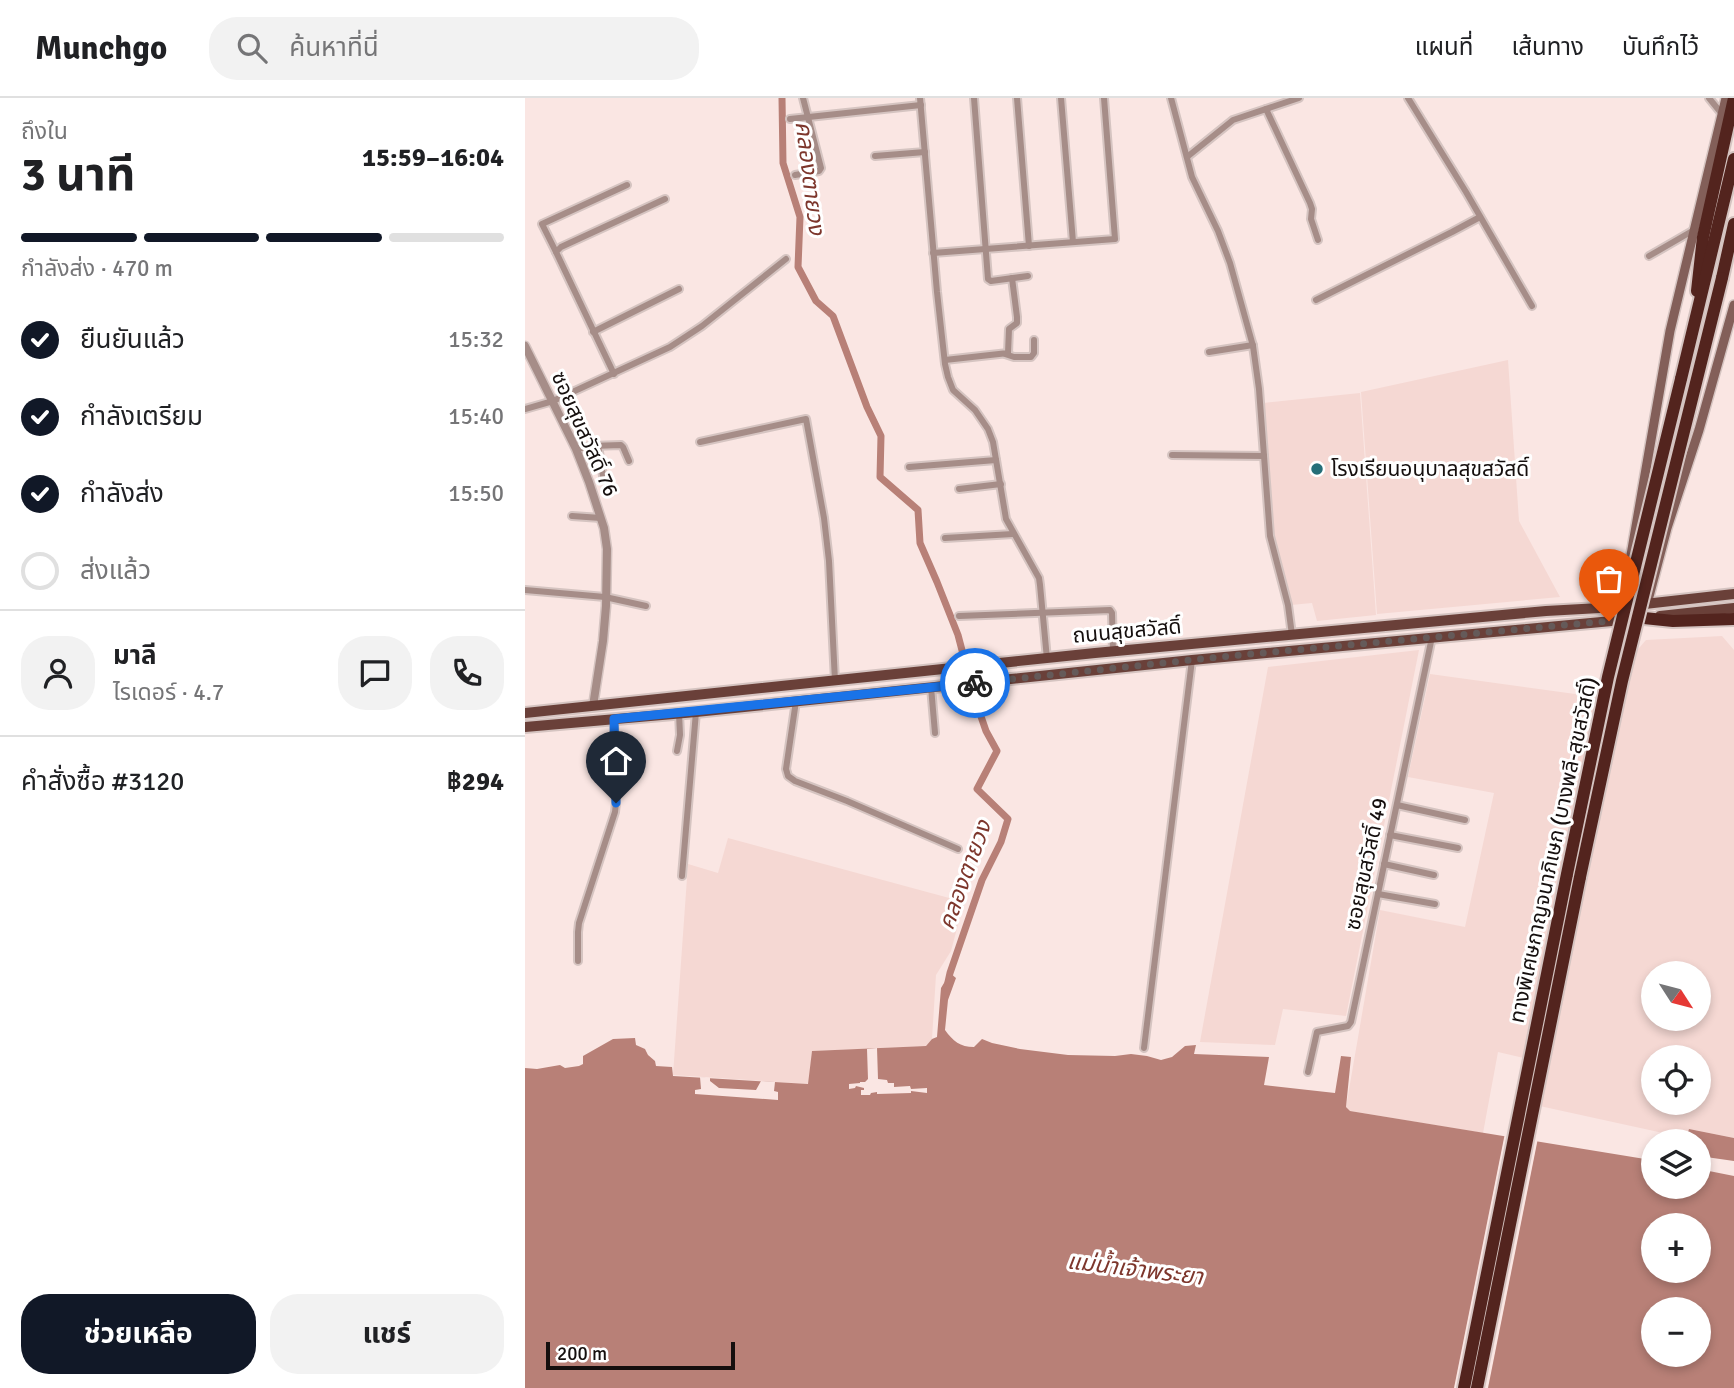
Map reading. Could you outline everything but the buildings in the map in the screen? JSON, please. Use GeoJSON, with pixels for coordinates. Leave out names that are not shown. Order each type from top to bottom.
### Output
{"type":"FeatureCollection","features":[{"type":"Feature","properties":{"kind":"highway"},"geometry":{"type":"LineString","coordinates":[[1696,319],[1698,270],[1703,237],[1734,98]]}},
{"type":"Feature","properties":{"kind":"highway","name":"ทางพิเศษกาญจนาภิเษก (บางพลี-สุขสวัสดิ์)"},"geometry":{"type":"LineString","coordinates":[[1464,1388],[1608,677],[1734,159]]}},
{"type":"Feature","properties":{"kind":"highway","name":"ทางพิเศษกาญจนาภิเษก (บางพลี-สุขสวัสดิ์)"},"geometry":{"type":"LineString","coordinates":[[1478,1388],[1577,890],[1617,707],[1734,224]]}},
{"type":"Feature","properties":{"kind":"highway"},"geometry":{"type":"LineString","coordinates":[[1722,278],[1734,244]]}},
{"type":"Feature","properties":{"kind":"highway"},"geometry":{"type":"LineString","coordinates":[[1644,618],[1734,628]]}},
{"type":"Feature","properties":{"kind":"highway"},"geometry":{"type":"LineString","coordinates":[[1673,621],[1734,619]]}},
{"type":"Feature","properties":{"kind":"main road"},"geometry":{"type":"LineString","coordinates":[[1618,607],[1631,555],[1670,331],[1726,98]]}},
{"type":"Feature","properties":{"kind":"main road"},"geometry":{"type":"LineString","coordinates":[[1644,618],[1667,528],[1699,430],[1734,305]]}},
{"type":"Feature","properties":{"kind":"main road","name":"ถนนสุขสวัสดิ์"},"geometry":{"type":"LineString","coordinates":[[525,713],[1113,652],[1533,612],[1618,607],[1734,594]]}},
{"type":"Feature","properties":{"kind":"main road","name":"ถนนสุขสวัสดิ์"},"geometry":{"type":"LineString","coordinates":[[525,727],[1734,608]]}},
{"type":"Feature","properties":{"kind":"main road"},"geometry":{"type":"LineString","coordinates":[[1047,659],[1048,675]]}},
{"type":"Feature","properties":{"kind":"street"},"geometry":{"type":"LineString","coordinates":[[795,175],[818,171],[821,168],[803,98]]}},
{"type":"Feature","properties":{"kind":"street"},"geometry":{"type":"LineString","coordinates":[[974,98],[989,280],[991,282],[1028,276]]}},
{"type":"Feature","properties":{"kind":"street"},"geometry":{"type":"LineString","coordinates":[[1017,98],[1030,246]]}},
{"type":"Feature","properties":{"kind":"street"},"geometry":{"type":"LineString","coordinates":[[1061,98],[1073,242]]}},
{"type":"Feature","properties":{"kind":"street"},"geometry":{"type":"LineString","coordinates":[[933,253],[1115,239],[1104,98]]}},
{"type":"Feature","properties":{"kind":"street"},"geometry":{"type":"LineString","coordinates":[[1171,98],[1192,177],[1230,263],[1253,345],[1270,536],[1289,606],[1292,635]]}},
{"type":"Feature","properties":{"kind":"street"},"geometry":{"type":"LineString","coordinates":[[1187,157],[1233,120],[1299,98]]}},
{"type":"Feature","properties":{"kind":"street"},"geometry":{"type":"LineString","coordinates":[[1408,98],[1532,306]]}},
{"type":"Feature","properties":{"kind":"street"},"geometry":{"type":"LineString","coordinates":[[1709,98],[1722,114]]}},
{"type":"Feature","properties":{"kind":"street"},"geometry":{"type":"LineString","coordinates":[[790,119],[920,102],[933,253],[950,384],[975,410],[988,429],[1006,519],[1039,578],[1047,659]]}},
{"type":"Feature","properties":{"kind":"street"},"geometry":{"type":"LineString","coordinates":[[1266,109],[1312,209],[1311,219],[1318,240]]}},
{"type":"Feature","properties":{"kind":"street"},"geometry":{"type":"LineString","coordinates":[[875,156],[925,152]]}},
{"type":"Feature","properties":{"kind":"street"},"geometry":{"type":"LineString","coordinates":[[614,374],[542,224],[627,185]]}},
{"type":"Feature","properties":{"kind":"street"},"geometry":{"type":"LineString","coordinates":[[556,252],[665,199]]}},
{"type":"Feature","properties":{"kind":"street"},"geometry":{"type":"LineString","coordinates":[[1316,300],[1479,217]]}},
{"type":"Feature","properties":{"kind":"street"},"geometry":{"type":"LineString","coordinates":[[1649,256],[1694,230]]}},
{"type":"Feature","properties":{"kind":"street"},"geometry":{"type":"LineString","coordinates":[[525,409],[554,401],[670,347],[702,326],[786,259]]}},
{"type":"Feature","properties":{"kind":"street"},"geometry":{"type":"LineString","coordinates":[[1005,354],[1009,351],[1009,329],[1017,323],[1012,278]]}},
{"type":"Feature","properties":{"kind":"street"},"geometry":{"type":"LineString","coordinates":[[593,332],[680,289]]}},
{"type":"Feature","properties":{"kind":"street"},"geometry":{"type":"LineString","coordinates":[[945,360],[1005,354],[1031,357],[1034,353],[1034,340]]}},
{"type":"Feature","properties":{"kind":"street"},"geometry":{"type":"LineString","coordinates":[[1209,352],[1253,345]]}},
{"type":"Feature","properties":{"kind":"street","name":"ซอยสุขสวัสดิ์ 76"},"geometry":{"type":"LineString","coordinates":[[525,346],[576,449],[601,518],[607,549],[603,641],[593,706]]}},
{"type":"Feature","properties":{"kind":"street"},"geometry":{"type":"LineString","coordinates":[[700,442],[806,419],[829,561],[835,681]]}},
{"type":"Feature","properties":{"kind":"street"},"geometry":{"type":"LineString","coordinates":[[576,449],[621,445],[629,461]]}},
{"type":"Feature","properties":{"kind":"street"},"geometry":{"type":"LineString","coordinates":[[598,446],[603,476]]}},
{"type":"Feature","properties":{"kind":"street"},"geometry":{"type":"LineString","coordinates":[[1172,455],[1264,456]]}},
{"type":"Feature","properties":{"kind":"street"},"geometry":{"type":"LineString","coordinates":[[909,467],[996,460]]}},
{"type":"Feature","properties":{"kind":"street"},"geometry":{"type":"LineString","coordinates":[[959,489],[1000,485]]}},
{"type":"Feature","properties":{"kind":"street"},"geometry":{"type":"LineString","coordinates":[[572,516],[601,518]]}},
{"type":"Feature","properties":{"kind":"street"},"geometry":{"type":"LineString","coordinates":[[944,538],[1013,534]]}},
{"type":"Feature","properties":{"kind":"street"},"geometry":{"type":"LineString","coordinates":[[525,590],[605,597],[646,606]]}},
{"type":"Feature","properties":{"kind":"street"},"geometry":{"type":"LineString","coordinates":[[959,615],[1110,610],[1113,652]]}},
{"type":"Feature","properties":{"kind":"street","name":"ซอยสุขสวัสดิ์ 49"},"geometry":{"type":"LineString","coordinates":[[1308,1072],[1317,1032],[1348,1026],[1351,1022],[1432,637]]}},
{"type":"Feature","properties":{"kind":"street"},"geometry":{"type":"LineString","coordinates":[[1144,1048],[1192,660]]}},
{"type":"Feature","properties":{"kind":"street"},"geometry":{"type":"LineString","coordinates":[[931,687],[935,733]]}},
{"type":"Feature","properties":{"kind":"street"},"geometry":{"type":"LineString","coordinates":[[796,701],[786,769],[788,776],[958,849]]}},
{"type":"Feature","properties":{"kind":"street"},"geometry":{"type":"LineString","coordinates":[[682,876],[696,712]]}},
{"type":"Feature","properties":{"kind":"street"},"geometry":{"type":"LineString","coordinates":[[677,751],[680,736],[679,713]]}},
{"type":"Feature","properties":{"kind":"street"},"geometry":{"type":"LineString","coordinates":[[578,961],[579,923],[615,812],[614,719]]}},
{"type":"Feature","properties":{"kind":"street"},"geometry":{"type":"LineString","coordinates":[[1397,805],[1465,820]]}},
{"type":"Feature","properties":{"kind":"street"},"geometry":{"type":"LineString","coordinates":[[1390,835],[1458,848]]}},
{"type":"Feature","properties":{"kind":"street"},"geometry":{"type":"LineString","coordinates":[[1384,864],[1434,875]]}},
{"type":"Feature","properties":{"kind":"street"},"geometry":{"type":"LineString","coordinates":[[1378,894],[1435,904]]}},
{"type":"Feature","properties":{"kind":"shaded area"},"geometry":{"type":"Polygon","coordinates":[[[1508,360],[1519,521],[1560,597],[1377,614],[1361,392],[1508,360]]]}},
{"type":"Feature","properties":{"kind":"shaded area","name":"โรงเรียนอนุบาลสุขสวัสดิ์"},"geometry":{"type":"Polygon","coordinates":[[[1360,393],[1376,615],[1317,621],[1312,603],[1291,605],[1273,535],[1263,403],[1360,393]]]}},
{"type":"Feature","properties":{"kind":"shaded area"},"geometry":{"type":"Polygon","coordinates":[[[1722,636],[1734,650],[1734,1138],[1711,1133],[1711,1129],[1645,1129],[1526,1103],[1532,1060],[1498,1052],[1483,1133],[1350,1111],[1346,1107],[1380,910],[1465,927],[1494,793],[1408,777],[1430,674],[1597,697],[1646,640],[1722,636]]]}},
{"type":"Feature","properties":{"kind":"shaded area"},"geometry":{"type":"Polygon","coordinates":[[[1419,650],[1346,1016],[1283,1009],[1275,1045],[1200,1042],[1268,667],[1419,650]]]}},
{"type":"Feature","properties":{"kind":"shaded area"},"geometry":{"type":"Polygon","coordinates":[[[728,838],[964,902],[951,951],[936,975],[932,1039],[926,1046],[812,1051],[809,1084],[673,1075],[688,864],[718,873],[728,838]]]}},
{"type":"Feature","properties":{"kind":"water","name":"แม่น้ำเจ้าพระยา"},"geometry":{"type":"Polygon","coordinates":[[[950,973],[956,978],[948,1000],[945,1030],[954,1040],[965,1046],[974,1047],[982,1039],[1020,1049],[1068,1055],[1131,1054],[1161,1060],[1172,1057],[1185,1046],[1196,1045],[1194,1054],[1269,1057],[1264,1085],[1335,1093],[1341,1056],[1351,1057],[1346,1107],[1350,1111],[1641,1158],[1641,1199],[1711,1199],[1711,1133],[1734,1138],[1734,1388],[525,1388],[525,1068],[579,1066],[583,1064],[583,1056],[613,1039],[635,1038],[636,1045],[645,1049],[656,1066],[672,1067],[673,1076],[808,1084],[812,1051],[926,1046],[937,1037],[941,988],[950,973]]]}},
{"type":"Feature","properties":{"kind":"pier"},"geometry":{"type":"Polygon","coordinates":[[[877,1048],[878,1079],[894,1083],[894,1087],[927,1088],[927,1093],[877,1092],[861,1095],[864,1088],[856,1086],[849,1089],[849,1084],[865,1082],[868,1079],[867,1049],[877,1048]]]}},
{"type":"Feature","properties":{"kind":"pier"},"geometry":{"type":"Polygon","coordinates":[[[700,1077],[710,1078],[719,1088],[756,1090],[761,1081],[775,1082],[774,1091],[778,1092],[778,1100],[695,1094],[695,1090],[701,1089],[700,1077]]]}},
{"type":"Feature","properties":{"kind":"pier"},"geometry":{"type":"Polygon","coordinates":[[[1505,1133],[1538,1138],[1488,1388],[1454,1388],[1505,1133]]]}},
{"type":"Feature","properties":{"kind":"pier"},"geometry":{"type":"Polygon","coordinates":[[[1711,1158],[1734,1161],[1734,1176],[1711,1171],[1711,1158]]]}},
{"type":"Feature","properties":{"kind":"waterway","name":"คลองตายวง"},"geometry":{"type":"LineString","coordinates":[[782,98],[783,163],[800,217],[798,267],[816,301],[833,316],[867,407],[881,436],[880,477],[918,510],[920,543],[958,635],[974,696],[986,731],[997,751],[977,789],[1008,819],[1001,842],[982,880],[948,982]]}},
{"type":"Feature","properties":{"kind":"way so far"},"geometry":{"type":"LineString","coordinates":[[975,683],[1219,657],[1609,621]]}},
{"type":"Feature","properties":{"kind":"place","name":"โรงเรียนอนุบาลสุขสวัสดิ์"},"geometry":{"type":"Point","coordinates":[1317,469]}},
{"type":"Feature","properties":{"kind":"route"},"geometry":{"type":"LineString","coordinates":[[616,803],[614,719],[975,683]]}}]}
